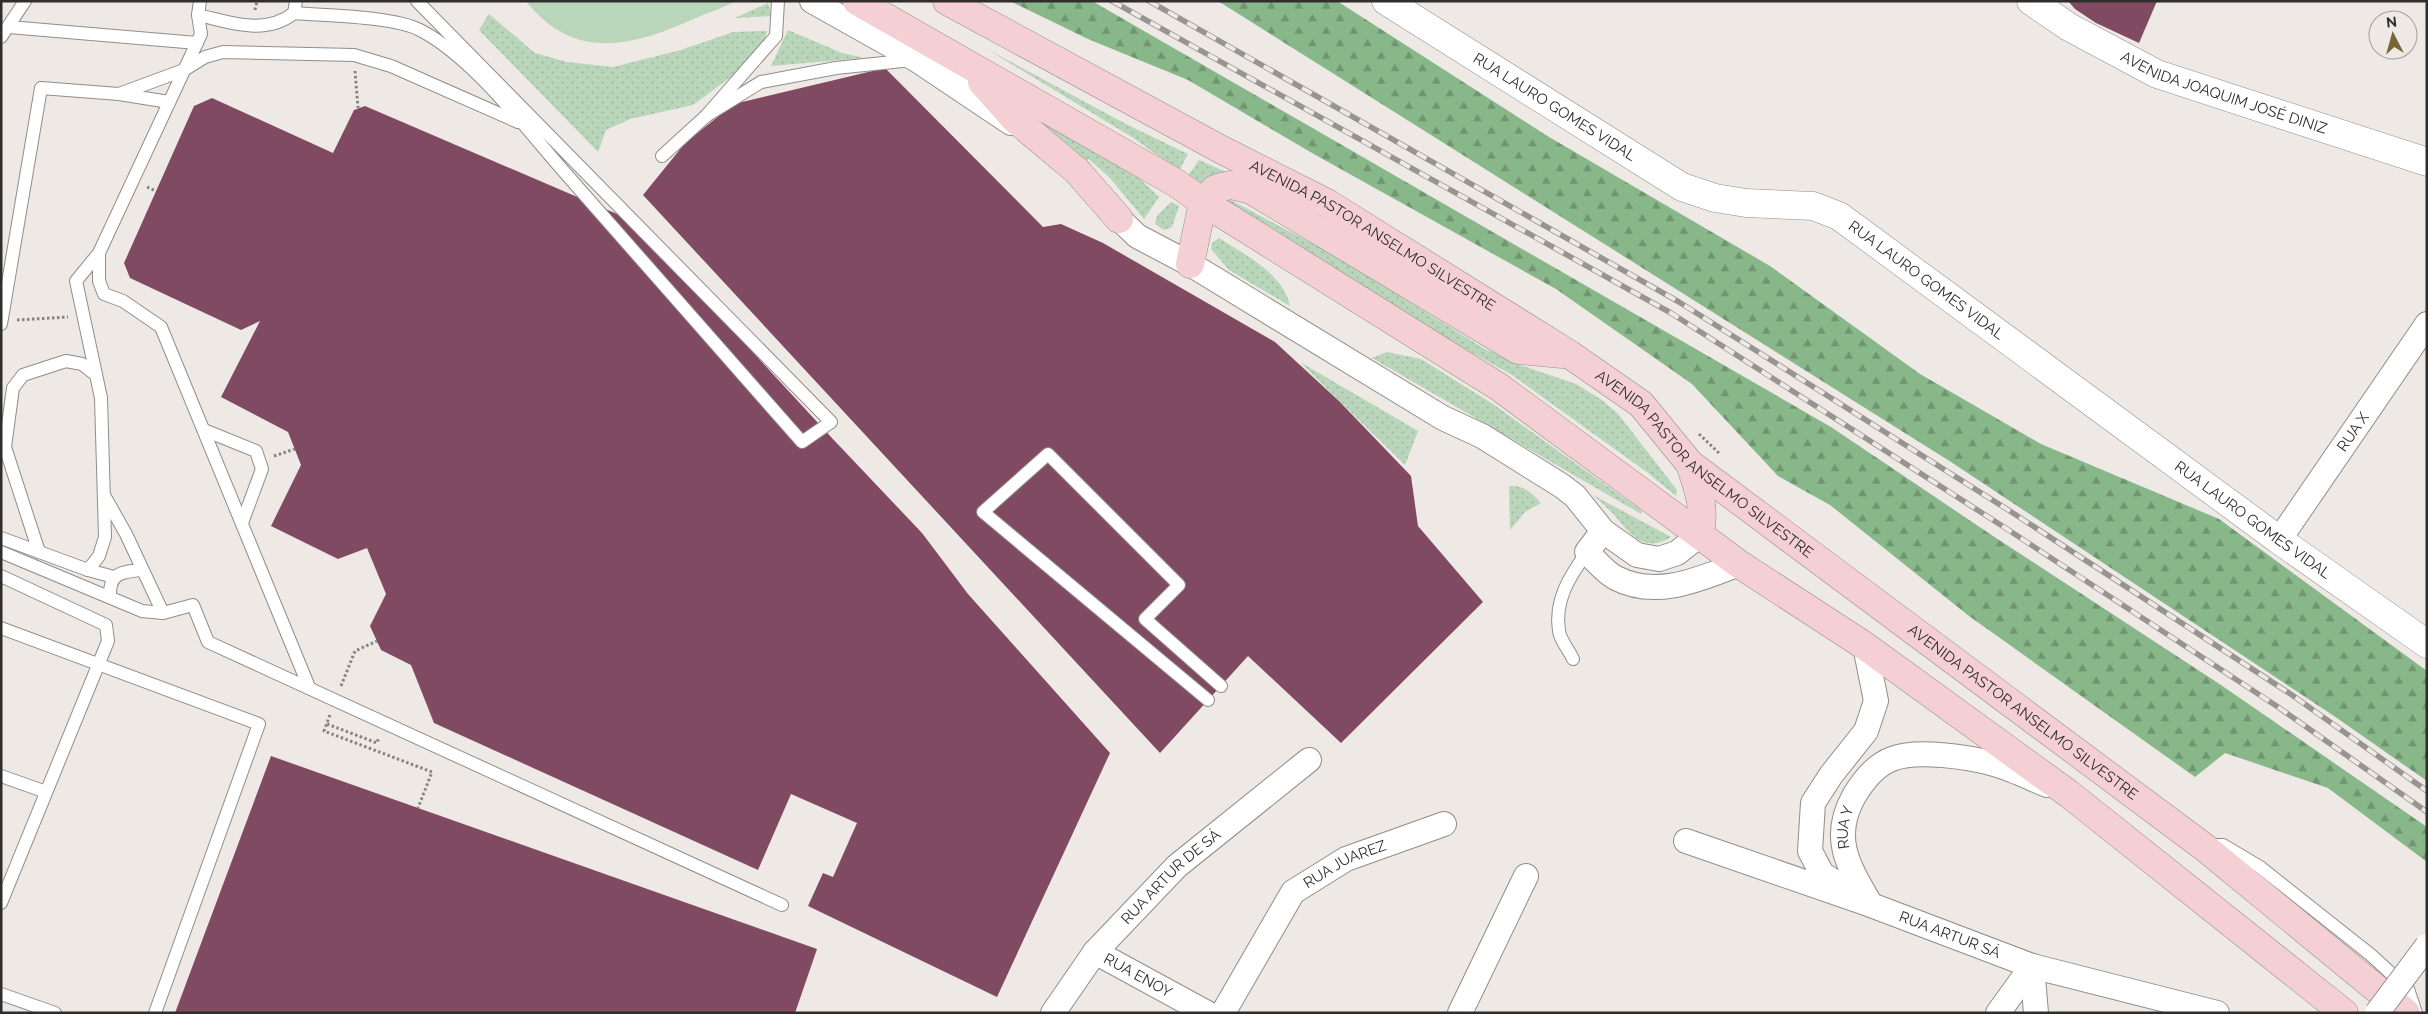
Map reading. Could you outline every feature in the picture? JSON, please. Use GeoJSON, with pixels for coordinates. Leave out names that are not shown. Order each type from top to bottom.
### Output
{"type":"FeatureCollection","features":[{"type":"Feature","properties":{"kind":"main road"},"geometry":{"type":"LineString","coordinates":[[857,1],[1176,183],[1203,202],[1499,387],[1739,564],[1865,646],[2069,794],[2344,1013]]}},
{"type":"Feature","properties":{"kind":"main road","name":"AVENIDA PASTOR ANSELMO SILVESTRE"},"geometry":{"type":"LineString","coordinates":[[947,1],[1222,150],[1327,203],[1569,354],[1641,404],[1690,464],[2204,847],[2406,1013]]}},
{"type":"Feature","properties":{"kind":"main road"},"geometry":{"type":"LineString","coordinates":[[966,64],[1014,118],[1077,171],[1119,219]]}},
{"type":"Feature","properties":{"kind":"main road"},"geometry":{"type":"LineString","coordinates":[[1190,264],[1203,202],[1214,189],[1231,185],[1251,190],[1518,350],[1569,354]]}},
{"type":"Feature","properties":{"kind":"main road"},"geometry":{"type":"LineString","coordinates":[[1690,464],[1701,494],[1704,513],[1700,535]]}},
{"type":"Feature","properties":{"kind":"street"},"geometry":{"type":"LineString","coordinates":[[812,1],[917,60],[1010,122],[1057,161],[1137,236],[1190,264],[1443,418],[1482,436],[1562,486],[1575,496],[1603,531],[1637,555],[1659,558],[1677,553],[1700,535]]}},
{"type":"Feature","properties":{"kind":"street","name":"RUA LAURO GOMES VIDAL"},"geometry":{"type":"LineString","coordinates":[[1386,1],[1682,187],[1715,198],[1746,203],[1813,206],[1839,216],[2279,540],[2427,643]]}},
{"type":"Feature","properties":{"kind":"street","name":"AVENIDA JOAQUIM JOSÉ DINIZ"},"geometry":{"type":"LineString","coordinates":[[2031,1],[2069,27],[2157,74],[2427,162]]}},
{"type":"Feature","properties":{"kind":"street","name":"RUA X"},"geometry":{"type":"LineString","coordinates":[[2279,540],[2427,324]]}},
{"type":"Feature","properties":{"kind":"street"},"geometry":{"type":"LineString","coordinates":[[1603,531],[1587,552],[1615,578],[1643,588],[1672,586],[1739,564]]}},
{"type":"Feature","properties":{"kind":"street"},"geometry":{"type":"LineString","coordinates":[[1865,646],[1876,701],[1866,731],[1813,803],[1810,850],[1822,874],[1871,905]]}},
{"type":"Feature","properties":{"kind":"street","name":"RUA Y"},"geometry":{"type":"LineString","coordinates":[[1871,905],[1849,866],[1841,838],[1846,810],[1864,779],[1891,759],[1928,753],[1993,764],[2069,794]]}},
{"type":"Feature","properties":{"kind":"street","name":"RUA ARTUR DE SÁ"},"geometry":{"type":"LineString","coordinates":[[1053,1013],[1095,952],[1177,866],[1309,760]]}},
{"type":"Feature","properties":{"kind":"street","name":"RUA JUAREZ"},"geometry":{"type":"LineString","coordinates":[[1223,1013],[1293,892],[1346,859],[1444,824]]}},
{"type":"Feature","properties":{"kind":"street","name":"RUA ARTUR SÁ"},"geometry":{"type":"LineString","coordinates":[[1686,841],[1871,905],[2032,966],[2217,1013]]}},
{"type":"Feature","properties":{"kind":"street"},"geometry":{"type":"LineString","coordinates":[[1460,1013],[1526,876]]}},
{"type":"Feature","properties":{"kind":"street"},"geometry":{"type":"LineString","coordinates":[[2377,1013],[2427,946]]}},
{"type":"Feature","properties":{"kind":"street","name":"RUA ENOY"},"geometry":{"type":"LineString","coordinates":[[1095,952],[1207,1013]]}},
{"type":"Feature","properties":{"kind":"street"},"geometry":{"type":"LineString","coordinates":[[1998,1013],[2032,966]]}},
{"type":"Feature","properties":{"kind":"street"},"geometry":{"type":"LineString","coordinates":[[2032,966],[2036,1013]]}},
{"type":"Feature","properties":{"kind":"lane"},"geometry":{"type":"LineString","coordinates":[[25,1],[5,32],[197,43]]}},
{"type":"Feature","properties":{"kind":"lane"},"geometry":{"type":"LineString","coordinates":[[88,570],[99,556],[105,537],[101,398],[76,281],[99,253],[201,34],[198,15],[200,1]]}},
{"type":"Feature","properties":{"kind":"lane"},"geometry":{"type":"LineString","coordinates":[[198,15],[252,27],[279,23],[295,7],[397,22],[419,30],[465,62],[522,124],[802,442],[831,422],[417,1]]}},
{"type":"Feature","properties":{"kind":"lane"},"geometry":{"type":"LineString","coordinates":[[662,156],[706,116],[776,36],[778,1]]}},
{"type":"Feature","properties":{"kind":"lane"},"geometry":{"type":"LineString","coordinates":[[119,94],[184,70],[204,57],[223,52],[354,56],[391,66],[522,124]]}},
{"type":"Feature","properties":{"kind":"lane"},"geometry":{"type":"LineString","coordinates":[[706,116],[761,82],[836,68],[917,60]]}},
{"type":"Feature","properties":{"kind":"lane"},"geometry":{"type":"LineString","coordinates":[[1,323],[41,88],[119,94],[169,102]]}},
{"type":"Feature","properties":{"kind":"lane"},"geometry":{"type":"LineString","coordinates":[[99,253],[99,281],[104,294],[123,301],[161,327],[309,687]]}},
{"type":"Feature","properties":{"kind":"lane"},"geometry":{"type":"LineString","coordinates":[[39,552],[5,447],[14,388],[23,375],[66,361],[82,364],[96,374]]}},
{"type":"Feature","properties":{"kind":"lane"},"geometry":{"type":"LineString","coordinates":[[204,430],[256,451],[262,469],[242,523]]}},
{"type":"Feature","properties":{"kind":"lane"},"geometry":{"type":"LineString","coordinates":[[1208,700],[983,512],[1048,454],[1179,585],[1145,619],[1221,686]]}},
{"type":"Feature","properties":{"kind":"lane"},"geometry":{"type":"LineString","coordinates":[[103,494],[126,534],[141,570],[163,613]]}},
{"type":"Feature","properties":{"kind":"lane"},"geometry":{"type":"LineString","coordinates":[[1,538],[88,570],[114,577]]}},
{"type":"Feature","properties":{"kind":"lane"},"geometry":{"type":"LineString","coordinates":[[1,552],[142,611],[163,613],[193,605],[208,642],[782,904]]}},
{"type":"Feature","properties":{"kind":"lane"},"geometry":{"type":"LineString","coordinates":[[1573,658],[1559,632],[1558,607],[1568,579],[1587,552]]}},
{"type":"Feature","properties":{"kind":"lane"},"geometry":{"type":"LineString","coordinates":[[110,598],[109,587],[114,577],[123,572],[141,570]]}},
{"type":"Feature","properties":{"kind":"lane"},"geometry":{"type":"LineString","coordinates":[[1,576],[106,625],[108,641],[1,903]]}},
{"type":"Feature","properties":{"kind":"lane"},"geometry":{"type":"LineString","coordinates":[[1,628],[259,724],[155,1013]]}},
{"type":"Feature","properties":{"kind":"lane"},"geometry":{"type":"LineString","coordinates":[[1,776],[46,792]]}},
{"type":"Feature","properties":{"kind":"lane"},"geometry":{"type":"LineString","coordinates":[[2204,847],[2223,845],[2260,867],[2371,955],[2402,983],[2408,989],[2416,1013]]}},
{"type":"Feature","properties":{"kind":"lane"},"geometry":{"type":"LineString","coordinates":[[1,994],[55,1013]]}},
{"type":"Feature","properties":{"kind":"path"},"geometry":{"type":"LineString","coordinates":[[354,56],[358,108]]}},
{"type":"Feature","properties":{"kind":"path"},"geometry":{"type":"LineString","coordinates":[[1,323],[84,316]]}},
{"type":"Feature","properties":{"kind":"path"},"geometry":{"type":"LineString","coordinates":[[259,461],[295,449]]}},
{"type":"Feature","properties":{"kind":"path"},"geometry":{"type":"LineString","coordinates":[[336,699],[355,651],[377,641]]}},
{"type":"Feature","properties":{"kind":"path"},"geometry":{"type":"LineString","coordinates":[[327,724],[324,731],[432,772],[418,808]]}},
{"type":"Feature","properties":{"kind":"green space"},"geometry":{"type":"Polygon","coordinates":[[[526,1],[736,1],[650,36],[606,43],[585,41],[564,34],[545,21],[526,1]]]}},
{"type":"Feature","properties":{"kind":"green space"},"geometry":{"type":"Polygon","coordinates":[[[1010,1],[1092,1],[1831,427],[1996,538],[2221,685],[2427,827],[2427,862],[2328,788],[2225,753],[2195,777],[1969,616],[1830,505],[1778,476],[1692,384],[1556,289],[1312,153],[1188,80],[1088,39],[1010,1]]]}},
{"type":"Feature","properties":{"kind":"green space"},"geometry":{"type":"Polygon","coordinates":[[[1218,1],[1337,1],[1549,137],[1770,266],[1920,374],[2041,444],[2219,519],[2427,671],[2427,781],[2334,716],[1951,462],[1218,1]]]}},
{"type":"Feature","properties":{"kind":"green space"},"geometry":{"type":"Polygon","coordinates":[[[768,3],[772,16],[735,18],[768,3]]]}},
{"type":"Feature","properties":{"kind":"green space"},"geometry":{"type":"Polygon","coordinates":[[[489,14],[535,53],[567,62],[613,67],[681,50],[733,32],[767,31],[765,39],[732,76],[693,105],[630,119],[606,130],[598,152],[479,30],[489,14]]]}},
{"type":"Feature","properties":{"kind":"green space"},"geometry":{"type":"Polygon","coordinates":[[[788,30],[842,53],[864,58],[771,66],[788,30]]]}},
{"type":"Feature","properties":{"kind":"green space"},"geometry":{"type":"Polygon","coordinates":[[[985,48],[1126,124],[1188,154],[1179,171],[1135,139],[985,48]]]}},
{"type":"Feature","properties":{"kind":"green space"},"geometry":{"type":"Polygon","coordinates":[[[1022,111],[1138,177],[1159,197],[1144,219],[1110,178],[1089,159],[1084,164],[1022,111]]]}},
{"type":"Feature","properties":{"kind":"green space"},"geometry":{"type":"Polygon","coordinates":[[[1199,160],[1226,172],[1199,185],[1187,177],[1199,160]]]}},
{"type":"Feature","properties":{"kind":"green space"},"geometry":{"type":"Polygon","coordinates":[[[1227,198],[1332,254],[1485,349],[1520,365],[1576,384],[1602,400],[1619,415],[1677,490],[1676,496],[1648,473],[1512,375],[1403,314],[1224,202],[1227,198]]]}},
{"type":"Feature","properties":{"kind":"green space"},"geometry":{"type":"Polygon","coordinates":[[[1171,202],[1179,206],[1172,227],[1164,230],[1155,224],[1157,216],[1171,202]]]}},
{"type":"Feature","properties":{"kind":"green space"},"geometry":{"type":"Polygon","coordinates":[[[1219,238],[1251,258],[1271,274],[1286,294],[1290,306],[1229,270],[1211,249],[1212,243],[1219,238]]]}},
{"type":"Feature","properties":{"kind":"green space"},"geometry":{"type":"Polygon","coordinates":[[[1387,352],[1421,359],[1493,404],[1642,511],[1641,514],[1372,358],[1387,352]]]}},
{"type":"Feature","properties":{"kind":"green space"},"geometry":{"type":"Polygon","coordinates":[[[1300,362],[1418,431],[1405,465],[1300,362]]]}},
{"type":"Feature","properties":{"kind":"green space"},"geometry":{"type":"Polygon","coordinates":[[[1509,486],[1527,490],[1541,503],[1525,512],[1510,530],[1509,486]]]}},
{"type":"Feature","properties":{"kind":"green space"},"geometry":{"type":"Polygon","coordinates":[[[1593,495],[1671,537],[1662,542],[1654,543],[1646,543],[1640,540],[1593,495]]]}},
{"type":"Feature","properties":{"kind":"building"},"geometry":{"type":"Polygon","coordinates":[[[2068,1],[2157,1],[2139,43],[2096,23],[2075,9],[2068,1]]]}},
{"type":"Feature","properties":{"kind":"building"},"geometry":{"type":"Polygon","coordinates":[[[885,68],[1043,227],[1061,224],[1103,243],[1275,342],[1339,401],[1411,476],[1418,526],[1483,602],[1341,743],[1248,656],[1160,753],[643,195],[686,142],[734,104],[885,68]]]}},
{"type":"Feature","properties":{"kind":"building"},"geometry":{"type":"Polygon","coordinates":[[[212,98],[333,153],[354,110],[365,106],[631,220],[922,533],[968,594],[1110,753],[997,997],[808,906],[823,873],[833,877],[857,823],[791,794],[758,870],[434,723],[411,665],[381,650],[370,626],[386,594],[367,548],[338,559],[271,526],[301,465],[288,432],[221,397],[260,321],[241,330],[130,278],[124,263],[194,106],[212,98]]]}},
{"type":"Feature","properties":{"kind":"building"},"geometry":{"type":"Polygon","coordinates":[[[271,756],[817,949],[795,1013],[175,1013],[271,756]]]}},
{"type":"Feature","properties":{"kind":"railway"},"geometry":{"type":"LineString","coordinates":[[1112,1],[1671,313],[2007,529],[2278,707],[2427,812]]}},
{"type":"Feature","properties":{"kind":"railway"},"geometry":{"type":"LineString","coordinates":[[1149,1],[1679,302],[2013,513],[2292,695],[2427,791]]}}]}
